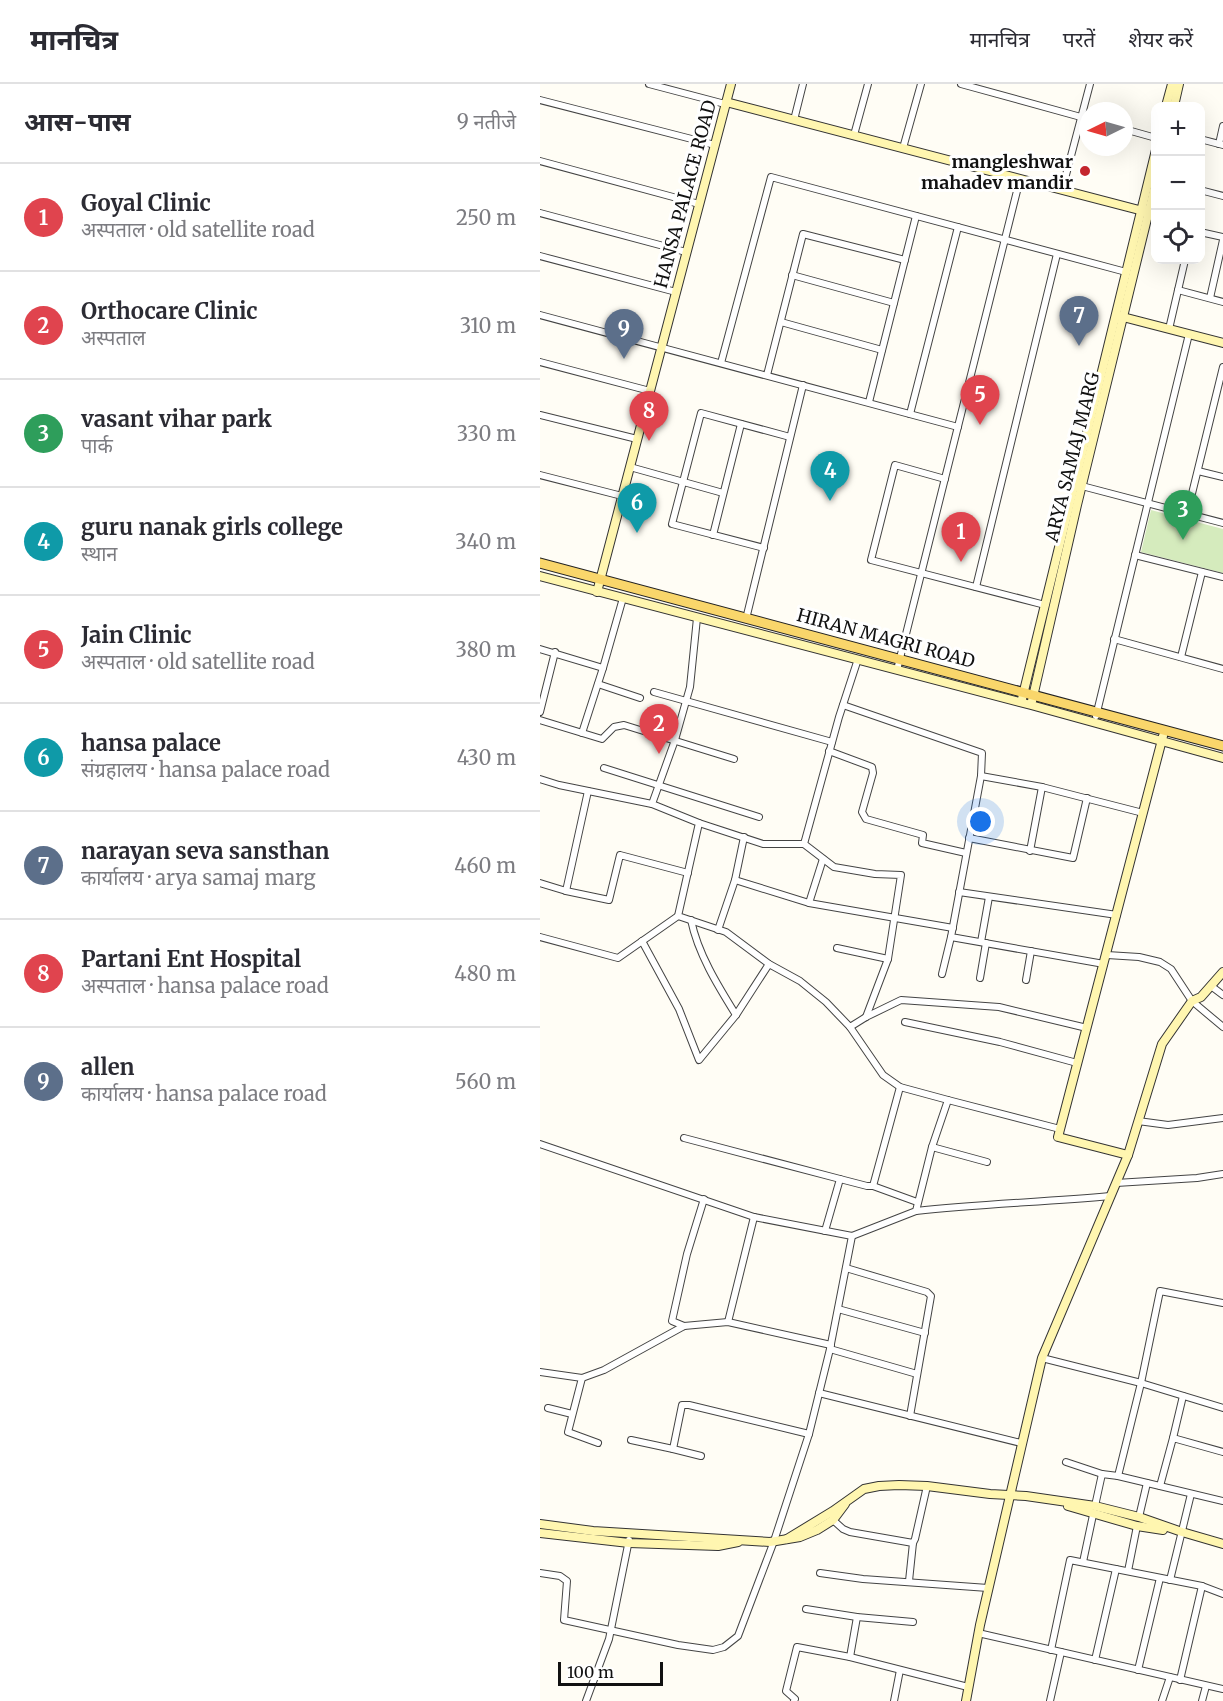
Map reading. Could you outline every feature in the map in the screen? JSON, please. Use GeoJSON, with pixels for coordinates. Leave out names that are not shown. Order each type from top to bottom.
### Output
{"type":"FeatureCollection","features":[{"type":"Feature","properties":{"kind":"main road","name":"HIRAN MAGRI ROAD"},"geometry":{"type":"LineString","coordinates":[[540,563],[1223,746]]}},
{"type":"Feature","properties":{"kind":"street"},"geometry":{"type":"LineString","coordinates":[[649,84],[1144,211],[1126,272],[1119,316],[1223,343]]}},
{"type":"Feature","properties":{"kind":"street","name":"HANSA PALACE ROAD"},"geometry":{"type":"LineString","coordinates":[[597,591],[731,84]]}},
{"type":"Feature","properties":{"kind":"street"},"geometry":{"type":"LineString","coordinates":[[794,120],[803,84]]}},
{"type":"Feature","properties":{"kind":"street"},"geometry":{"type":"LineString","coordinates":[[854,135],[868,84]]}},
{"type":"Feature","properties":{"kind":"street"},"geometry":{"type":"LineString","coordinates":[[903,148],[921,84]]}},
{"type":"Feature","properties":{"kind":"street"},"geometry":{"type":"LineString","coordinates":[[961,84],[1079,116]]}},
{"type":"Feature","properties":{"kind":"street"},"geometry":{"type":"LineString","coordinates":[[1087,102],[1090,84]]}},
{"type":"Feature","properties":{"kind":"street"},"geometry":{"type":"LineString","coordinates":[[1167,102],[1172,84]]}},
{"type":"Feature","properties":{"kind":"street"},"geometry":{"type":"LineString","coordinates":[[1175,102],[1179,84]]}},
{"type":"Feature","properties":{"kind":"street"},"geometry":{"type":"LineString","coordinates":[[540,100],[715,145]]}},
{"type":"Feature","properties":{"kind":"street"},"geometry":{"type":"LineString","coordinates":[[1205,140],[1221,144],[1223,126]]}},
{"type":"Feature","properties":{"kind":"street"},"geometry":{"type":"LineString","coordinates":[[1133,132],[1151,137]]}},
{"type":"Feature","properties":{"kind":"street"},"geometry":{"type":"LineString","coordinates":[[1062,190],[1079,137]]}},
{"type":"Feature","properties":{"kind":"street"},"geometry":{"type":"LineString","coordinates":[[540,161],[699,204]]}},
{"type":"Feature","properties":{"kind":"street"},"geometry":{"type":"LineString","coordinates":[[722,363],[771,177],[1126,272]]}},
{"type":"Feature","properties":{"kind":"street"},"geometry":{"type":"LineString","coordinates":[[897,670],[1020,179]]}},
{"type":"Feature","properties":{"kind":"street","name":"ARYA SAMAJ MARG"},"geometry":{"type":"LineString","coordinates":[[1031,705],[1029,693],[1151,186]]}},
{"type":"Feature","properties":{"kind":"street"},"geometry":{"type":"LineString","coordinates":[[1205,193],[1223,196]]}},
{"type":"Feature","properties":{"kind":"street"},"geometry":{"type":"LineString","coordinates":[[540,213],[686,252]]}},
{"type":"Feature","properties":{"kind":"street"},"geometry":{"type":"LineString","coordinates":[[869,402],[916,216]]}},
{"type":"Feature","properties":{"kind":"street"},"geometry":{"type":"LineString","coordinates":[[910,414],[958,227]]}},
{"type":"Feature","properties":{"kind":"street"},"geometry":{"type":"LineString","coordinates":[[767,375],[802,234],[905,260]]}},
{"type":"Feature","properties":{"kind":"street"},"geometry":{"type":"LineString","coordinates":[[1205,234],[1223,239],[1210,298]]}},
{"type":"Feature","properties":{"kind":"street"},"geometry":{"type":"LineString","coordinates":[[976,587],[1057,254]]}},
{"type":"Feature","properties":{"kind":"street"},"geometry":{"type":"LineString","coordinates":[[540,256],[676,292]]}},
{"type":"Feature","properties":{"kind":"street"},"geometry":{"type":"LineString","coordinates":[[1169,329],[1184,264]]}},
{"type":"Feature","properties":{"kind":"street"},"geometry":{"type":"LineString","coordinates":[[792,275],[894,303]]}},
{"type":"Feature","properties":{"kind":"street"},"geometry":{"type":"LineString","coordinates":[[1178,290],[1223,302]]}},
{"type":"Feature","properties":{"kind":"street"},"geometry":{"type":"LineString","coordinates":[[540,315],[958,426]]}},
{"type":"Feature","properties":{"kind":"street"},"geometry":{"type":"LineString","coordinates":[[781,322],[882,350]]}},
{"type":"Feature","properties":{"kind":"street"},"geometry":{"type":"LineString","coordinates":[[1094,722],[1188,334]]}},
{"type":"Feature","properties":{"kind":"street"},"geometry":{"type":"LineString","coordinates":[[540,362],[650,391]]}},
{"type":"Feature","properties":{"kind":"street"},"geometry":{"type":"LineString","coordinates":[[1187,514],[1220,388],[1223,367]]}},
{"type":"Feature","properties":{"kind":"street"},"geometry":{"type":"LineString","coordinates":[[746,619],[803,385]]}},
{"type":"Feature","properties":{"kind":"street"},"geometry":{"type":"LineString","coordinates":[[764,548],[672,524],[701,412],[790,437]]}},
{"type":"Feature","properties":{"kind":"street"},"geometry":{"type":"LineString","coordinates":[[540,415],[637,439]]}},
{"type":"Feature","properties":{"kind":"street"},"geometry":{"type":"LineString","coordinates":[[713,535],[741,424]]}},
{"type":"Feature","properties":{"kind":"street"},"geometry":{"type":"LineString","coordinates":[[945,478],[895,465],[871,560],[1045,605]]}},
{"type":"Feature","properties":{"kind":"street"},"geometry":{"type":"LineString","coordinates":[[630,467],[723,493]]}},
{"type":"Feature","properties":{"kind":"street"},"geometry":{"type":"LineString","coordinates":[[1198,471],[1223,477]]}},
{"type":"Feature","properties":{"kind":"street"},"geometry":{"type":"LineString","coordinates":[[540,475],[622,496]]}},
{"type":"Feature","properties":{"kind":"street"},"geometry":{"type":"LineString","coordinates":[[1022,702],[1029,693],[1045,605],[1078,485],[1223,523]]}},
{"type":"Feature","properties":{"kind":"street"},"geometry":{"type":"LineString","coordinates":[[1135,555],[1223,577]]}},
{"type":"Feature","properties":{"kind":"street"},"geometry":{"type":"LineString","coordinates":[[1181,657],[1202,572]]}},
{"type":"Feature","properties":{"kind":"street"},"geometry":{"type":"LineString","coordinates":[[540,576],[1022,702],[1223,758]]}},
{"type":"Feature","properties":{"kind":"street"},"geometry":{"type":"LineString","coordinates":[[582,732],[623,598]]}},
{"type":"Feature","properties":{"kind":"street"},"geometry":{"type":"LineString","coordinates":[[652,804],[675,740],[690,687],[697,618]]}},
{"type":"Feature","properties":{"kind":"street"},"geometry":{"type":"LineString","coordinates":[[1114,639],[1223,669]]}},
{"type":"Feature","properties":{"kind":"street"},"geometry":{"type":"LineString","coordinates":[[540,649],[603,668]]}},
{"type":"Feature","properties":{"kind":"street"},"geometry":{"type":"LineString","coordinates":[[540,712],[555,652]]}},
{"type":"Feature","properties":{"kind":"street"},"geometry":{"type":"LineString","coordinates":[[804,844],[829,751],[858,660]]}},
{"type":"Feature","properties":{"kind":"street"},"geometry":{"type":"LineString","coordinates":[[598,684],[640,698]]}},
{"type":"Feature","properties":{"kind":"street"},"geometry":{"type":"LineString","coordinates":[[654,692],[832,742]]}},
{"type":"Feature","properties":{"kind":"street"},"geometry":{"type":"LineString","coordinates":[[843,705],[982,753],[981,776],[942,974]]}},
{"type":"Feature","properties":{"kind":"street"},"geometry":{"type":"LineString","coordinates":[[540,720],[602,740],[614,728],[624,725],[734,759]]}},
{"type":"Feature","properties":{"kind":"street"},"geometry":{"type":"LineString","coordinates":[[1128,1155],[1058,1137],[1164,729]]}},
{"type":"Feature","properties":{"kind":"street"},"geometry":{"type":"LineString","coordinates":[[829,751],[872,766],[873,773],[862,812],[866,819],[923,836],[922,843],[966,853]]}},
{"type":"Feature","properties":{"kind":"street"},"geometry":{"type":"LineString","coordinates":[[604,768],[759,817]]}},
{"type":"Feature","properties":{"kind":"street"},"geometry":{"type":"LineString","coordinates":[[981,776],[1042,787],[1143,813]]}},
{"type":"Feature","properties":{"kind":"street"},"geometry":{"type":"LineString","coordinates":[[540,779],[652,804],[763,844],[804,844],[834,867],[875,874],[901,875],[888,959],[866,1017]]}},
{"type":"Feature","properties":{"kind":"street"},"geometry":{"type":"LineString","coordinates":[[1030,851],[1042,787]]}},
{"type":"Feature","properties":{"kind":"street"},"geometry":{"type":"LineString","coordinates":[[566,891],[588,791]]}},
{"type":"Feature","properties":{"kind":"street"},"geometry":{"type":"LineString","coordinates":[[969,838],[1073,858],[1087,798]]}},
{"type":"Feature","properties":{"kind":"street"},"geometry":{"type":"LineString","coordinates":[[540,938],[618,958],[678,916],[699,822]]}},
{"type":"Feature","properties":{"kind":"street"},"geometry":{"type":"LineString","coordinates":[[718,930],[735,880],[744,837]]}},
{"type":"Feature","properties":{"kind":"street"},"geometry":{"type":"LineString","coordinates":[[540,884],[609,900],[620,855],[688,873]]}},
{"type":"Feature","properties":{"kind":"street"},"geometry":{"type":"LineString","coordinates":[[809,903],[823,859]]}},
{"type":"Feature","properties":{"kind":"street"},"geometry":{"type":"LineString","coordinates":[[735,880],[809,903],[894,916],[952,928]]}},
{"type":"Feature","properties":{"kind":"street"},"geometry":{"type":"LineString","coordinates":[[959,892],[1117,915]]}},
{"type":"Feature","properties":{"kind":"street"},"geometry":{"type":"LineString","coordinates":[[980,978],[989,897]]}},
{"type":"Feature","properties":{"kind":"street"},"geometry":{"type":"LineString","coordinates":[[678,916],[726,932],[769,964],[800,981],[826,1002],[850,1027],[883,1075],[900,1087],[1060,1129]]}},
{"type":"Feature","properties":{"kind":"street"},"geometry":{"type":"LineString","coordinates":[[691,920],[698,943],[720,990],[736,1015]]}},
{"type":"Feature","properties":{"kind":"street"},"geometry":{"type":"LineString","coordinates":[[951,937],[1031,951],[1106,959],[1139,957],[1160,962],[1171,969],[1192,1001],[1223,1027]]}},
{"type":"Feature","properties":{"kind":"street"},"geometry":{"type":"LineString","coordinates":[[642,941],[679,1009],[699,1060],[736,1015],[769,964]]}},
{"type":"Feature","properties":{"kind":"street"},"geometry":{"type":"LineString","coordinates":[[837,948],[888,959]]}},
{"type":"Feature","properties":{"kind":"street"},"geometry":{"type":"LineString","coordinates":[[1026,980],[1031,951]]}},
{"type":"Feature","properties":{"kind":"street"},"geometry":{"type":"LineString","coordinates":[[966,1701],[978,1633],[1042,1358],[1128,1155],[1162,1044],[1192,1001],[1201,997],[1223,972]]}},
{"type":"Feature","properties":{"kind":"street"},"geometry":{"type":"LineString","coordinates":[[1211,986],[1223,995]]}},
{"type":"Feature","properties":{"kind":"street"},"geometry":{"type":"LineString","coordinates":[[850,1027],[901,1000],[999,1007],[1087,1028]]}},
{"type":"Feature","properties":{"kind":"street"},"geometry":{"type":"LineString","coordinates":[[905,1022],[999,1042],[1077,1063]]}},
{"type":"Feature","properties":{"kind":"street"},"geometry":{"type":"LineString","coordinates":[[873,1186],[900,1087]]}},
{"type":"Feature","properties":{"kind":"street"},"geometry":{"type":"LineString","coordinates":[[916,1211],[932,1147],[948,1100]]}},
{"type":"Feature","properties":{"kind":"street"},"geometry":{"type":"LineString","coordinates":[[1138,1121],[1168,1125],[1223,1118]]}},
{"type":"Feature","properties":{"kind":"street"},"geometry":{"type":"LineString","coordinates":[[684,1138],[873,1186],[917,1202]]}},
{"type":"Feature","properties":{"kind":"street"},"geometry":{"type":"LineString","coordinates":[[540,1144],[754,1217],[852,1236],[916,1211],[1110,1196]]}},
{"type":"Feature","properties":{"kind":"street"},"geometry":{"type":"LineString","coordinates":[[932,1147],[987,1162]]}},
{"type":"Feature","properties":{"kind":"street"},"geometry":{"type":"LineString","coordinates":[[1116,1183],[1197,1178],[1223,1174]]}},
{"type":"Feature","properties":{"kind":"street"},"geometry":{"type":"LineString","coordinates":[[825,1231],[840,1179]]}},
{"type":"Feature","properties":{"kind":"street"},"geometry":{"type":"LineString","coordinates":[[684,1326],[672,1321],[687,1254],[704,1199]]}},
{"type":"Feature","properties":{"kind":"street"},"geometry":{"type":"LineString","coordinates":[[728,1322],[754,1217]]}},
{"type":"Feature","properties":{"kind":"street"},"geometry":{"type":"LineString","coordinates":[[540,1573],[560,1576],[567,1581],[564,1620],[684,1647],[721,1649],[738,1636],[774,1541],[809,1434],[830,1347],[852,1236]]}},
{"type":"Feature","properties":{"kind":"street"},"geometry":{"type":"LineString","coordinates":[[846,1268],[927,1292],[931,1296],[910,1416]]}},
{"type":"Feature","properties":{"kind":"street"},"geometry":{"type":"LineString","coordinates":[[1118,1476],[1141,1383],[1160,1291],[1223,1303]]}},
{"type":"Feature","properties":{"kind":"street"},"geometry":{"type":"LineString","coordinates":[[838,1309],[925,1333]]}},
{"type":"Feature","properties":{"kind":"street"},"geometry":{"type":"LineString","coordinates":[[540,1372],[582,1378],[604,1370],[684,1326],[728,1322],[830,1347],[917,1374]]}},
{"type":"Feature","properties":{"kind":"street"},"geometry":{"type":"LineString","coordinates":[[1042,1358],[1141,1383],[1223,1408]]}},
{"type":"Feature","properties":{"kind":"street"},"geometry":{"type":"LineString","coordinates":[[582,1378],[568,1432],[598,1443]]}},
{"type":"Feature","properties":{"kind":"street"},"geometry":{"type":"LineString","coordinates":[[819,1393],[1022,1443]]}},
{"type":"Feature","properties":{"kind":"street"},"geometry":{"type":"LineString","coordinates":[[1160,1486],[1183,1396]]}},
{"type":"Feature","properties":{"kind":"street"},"geometry":{"type":"LineString","coordinates":[[673,1449],[682,1405],[809,1434]]}},
{"type":"Feature","properties":{"kind":"street"},"geometry":{"type":"LineString","coordinates":[[548,1408],[572,1414]]}},
{"type":"Feature","properties":{"kind":"street"},"geometry":{"type":"LineString","coordinates":[[1173,1438],[1223,1452]]}},
{"type":"Feature","properties":{"kind":"street"},"geometry":{"type":"LineString","coordinates":[[631,1440],[701,1456]]}},
{"type":"Feature","properties":{"kind":"street"},"geometry":{"type":"LineString","coordinates":[[1066,1461],[1102,1474],[1223,1501]]}},
{"type":"Feature","properties":{"kind":"street"},"geometry":{"type":"LineString","coordinates":[[1083,1562],[1102,1474]]}},
{"type":"Feature","properties":{"kind":"street"},"geometry":{"type":"LineString","coordinates":[[1128,1571],[1147,1483]]}},
{"type":"Feature","properties":{"kind":"street"},"geometry":{"type":"LineString","coordinates":[[540,1533],[718,1546],[741,1541],[774,1541],[817,1530],[833,1520],[856,1493],[871,1487],[898,1485],[1046,1498],[1223,1544]]}},
{"type":"Feature","properties":{"kind":"street"},"geometry":{"type":"LineString","coordinates":[[909,1581],[913,1543],[927,1486]]}},
{"type":"Feature","properties":{"kind":"street"},"geometry":{"type":"LineString","coordinates":[[1170,1580],[1191,1494]]}},
{"type":"Feature","properties":{"kind":"street"},"geometry":{"type":"LineString","coordinates":[[787,1539],[847,1502]]}},
{"type":"Feature","properties":{"kind":"street"},"geometry":{"type":"LineString","coordinates":[[833,1520],[850,1532],[913,1543]]}},
{"type":"Feature","properties":{"kind":"street"},"geometry":{"type":"LineString","coordinates":[[540,1524],[630,1538]]}},
{"type":"Feature","properties":{"kind":"street"},"geometry":{"type":"LineString","coordinates":[[586,1701],[611,1629],[630,1538]]}},
{"type":"Feature","properties":{"kind":"street"},"geometry":{"type":"LineString","coordinates":[[1051,1650],[1070,1560],[1202,1586],[1223,1593]]}},
{"type":"Feature","properties":{"kind":"street"},"geometry":{"type":"LineString","coordinates":[[1095,1660],[1116,1569]]}},
{"type":"Feature","properties":{"kind":"street"},"geometry":{"type":"LineString","coordinates":[[820,1573],[863,1579],[988,1588]]}},
{"type":"Feature","properties":{"kind":"street"},"geometry":{"type":"LineString","coordinates":[[1138,1670],[1160,1578]]}},
{"type":"Feature","properties":{"kind":"street"},"geometry":{"type":"LineString","coordinates":[[1180,1680],[1202,1586]]}},
{"type":"Feature","properties":{"kind":"street"},"geometry":{"type":"LineString","coordinates":[[806,1609],[913,1622]]}},
{"type":"Feature","properties":{"kind":"street"},"geometry":{"type":"LineString","coordinates":[[850,1657],[857,1617]]}},
{"type":"Feature","properties":{"kind":"street"},"geometry":{"type":"LineString","coordinates":[[978,1633],[1223,1689]]}},
{"type":"Feature","properties":{"kind":"street"},"geometry":{"type":"LineString","coordinates":[[794,1701],[795,1699],[786,1690],[797,1647],[850,1657],[968,1687]]}},
{"type":"Feature","properties":{"kind":"street"},"geometry":{"type":"LineString","coordinates":[[1050,1701],[1061,1652]]}},
{"type":"Feature","properties":{"kind":"street"},"geometry":{"type":"LineString","coordinates":[[894,1701],[900,1670]]}},
{"type":"Feature","properties":{"kind":"street"},"geometry":{"type":"LineString","coordinates":[[1162,1701],[1170,1677]]}},
{"type":"Feature","properties":{"kind":"street"},"geometry":{"type":"LineString","coordinates":[[1202,1701],[1206,1686]]}},
{"type":"Feature","properties":{"kind":"green space"},"geometry":{"type":"Polygon","coordinates":[[[1151,510],[1223,529],[1223,573],[1141,552],[1151,510]]]}},
{"type":"Feature","properties":{"kind":"place","name":"mangleshwar mahadev mandir"},"geometry":{"type":"Point","coordinates":[1085,171]}},
{"type":"Feature","properties":{"kind":"place","name":"narayan seva sansthan"},"geometry":{"type":"Point","coordinates":[1079,346]}},
{"type":"Feature","properties":{"kind":"place","name":"allen"},"geometry":{"type":"Point","coordinates":[624,359]}},
{"type":"Feature","properties":{"kind":"place","name":"Jain Clinic"},"geometry":{"type":"Point","coordinates":[980,425]}},
{"type":"Feature","properties":{"kind":"place","name":"Partani Ent Hospital"},"geometry":{"type":"Point","coordinates":[649,441]}},
{"type":"Feature","properties":{"kind":"place","name":"guru nanak girls college"},"geometry":{"type":"Point","coordinates":[830,501]}},
{"type":"Feature","properties":{"kind":"place","name":"hansa palace"},"geometry":{"type":"Point","coordinates":[637,533]}},
{"type":"Feature","properties":{"kind":"place","name":"vasant vihar park"},"geometry":{"type":"Point","coordinates":[1183,540]}},
{"type":"Feature","properties":{"kind":"place","name":"Goyal Clinic"},"geometry":{"type":"Point","coordinates":[961,562]}},
{"type":"Feature","properties":{"kind":"place","name":"Orthocare Clinic"},"geometry":{"type":"Point","coordinates":[659,754]}}]}
